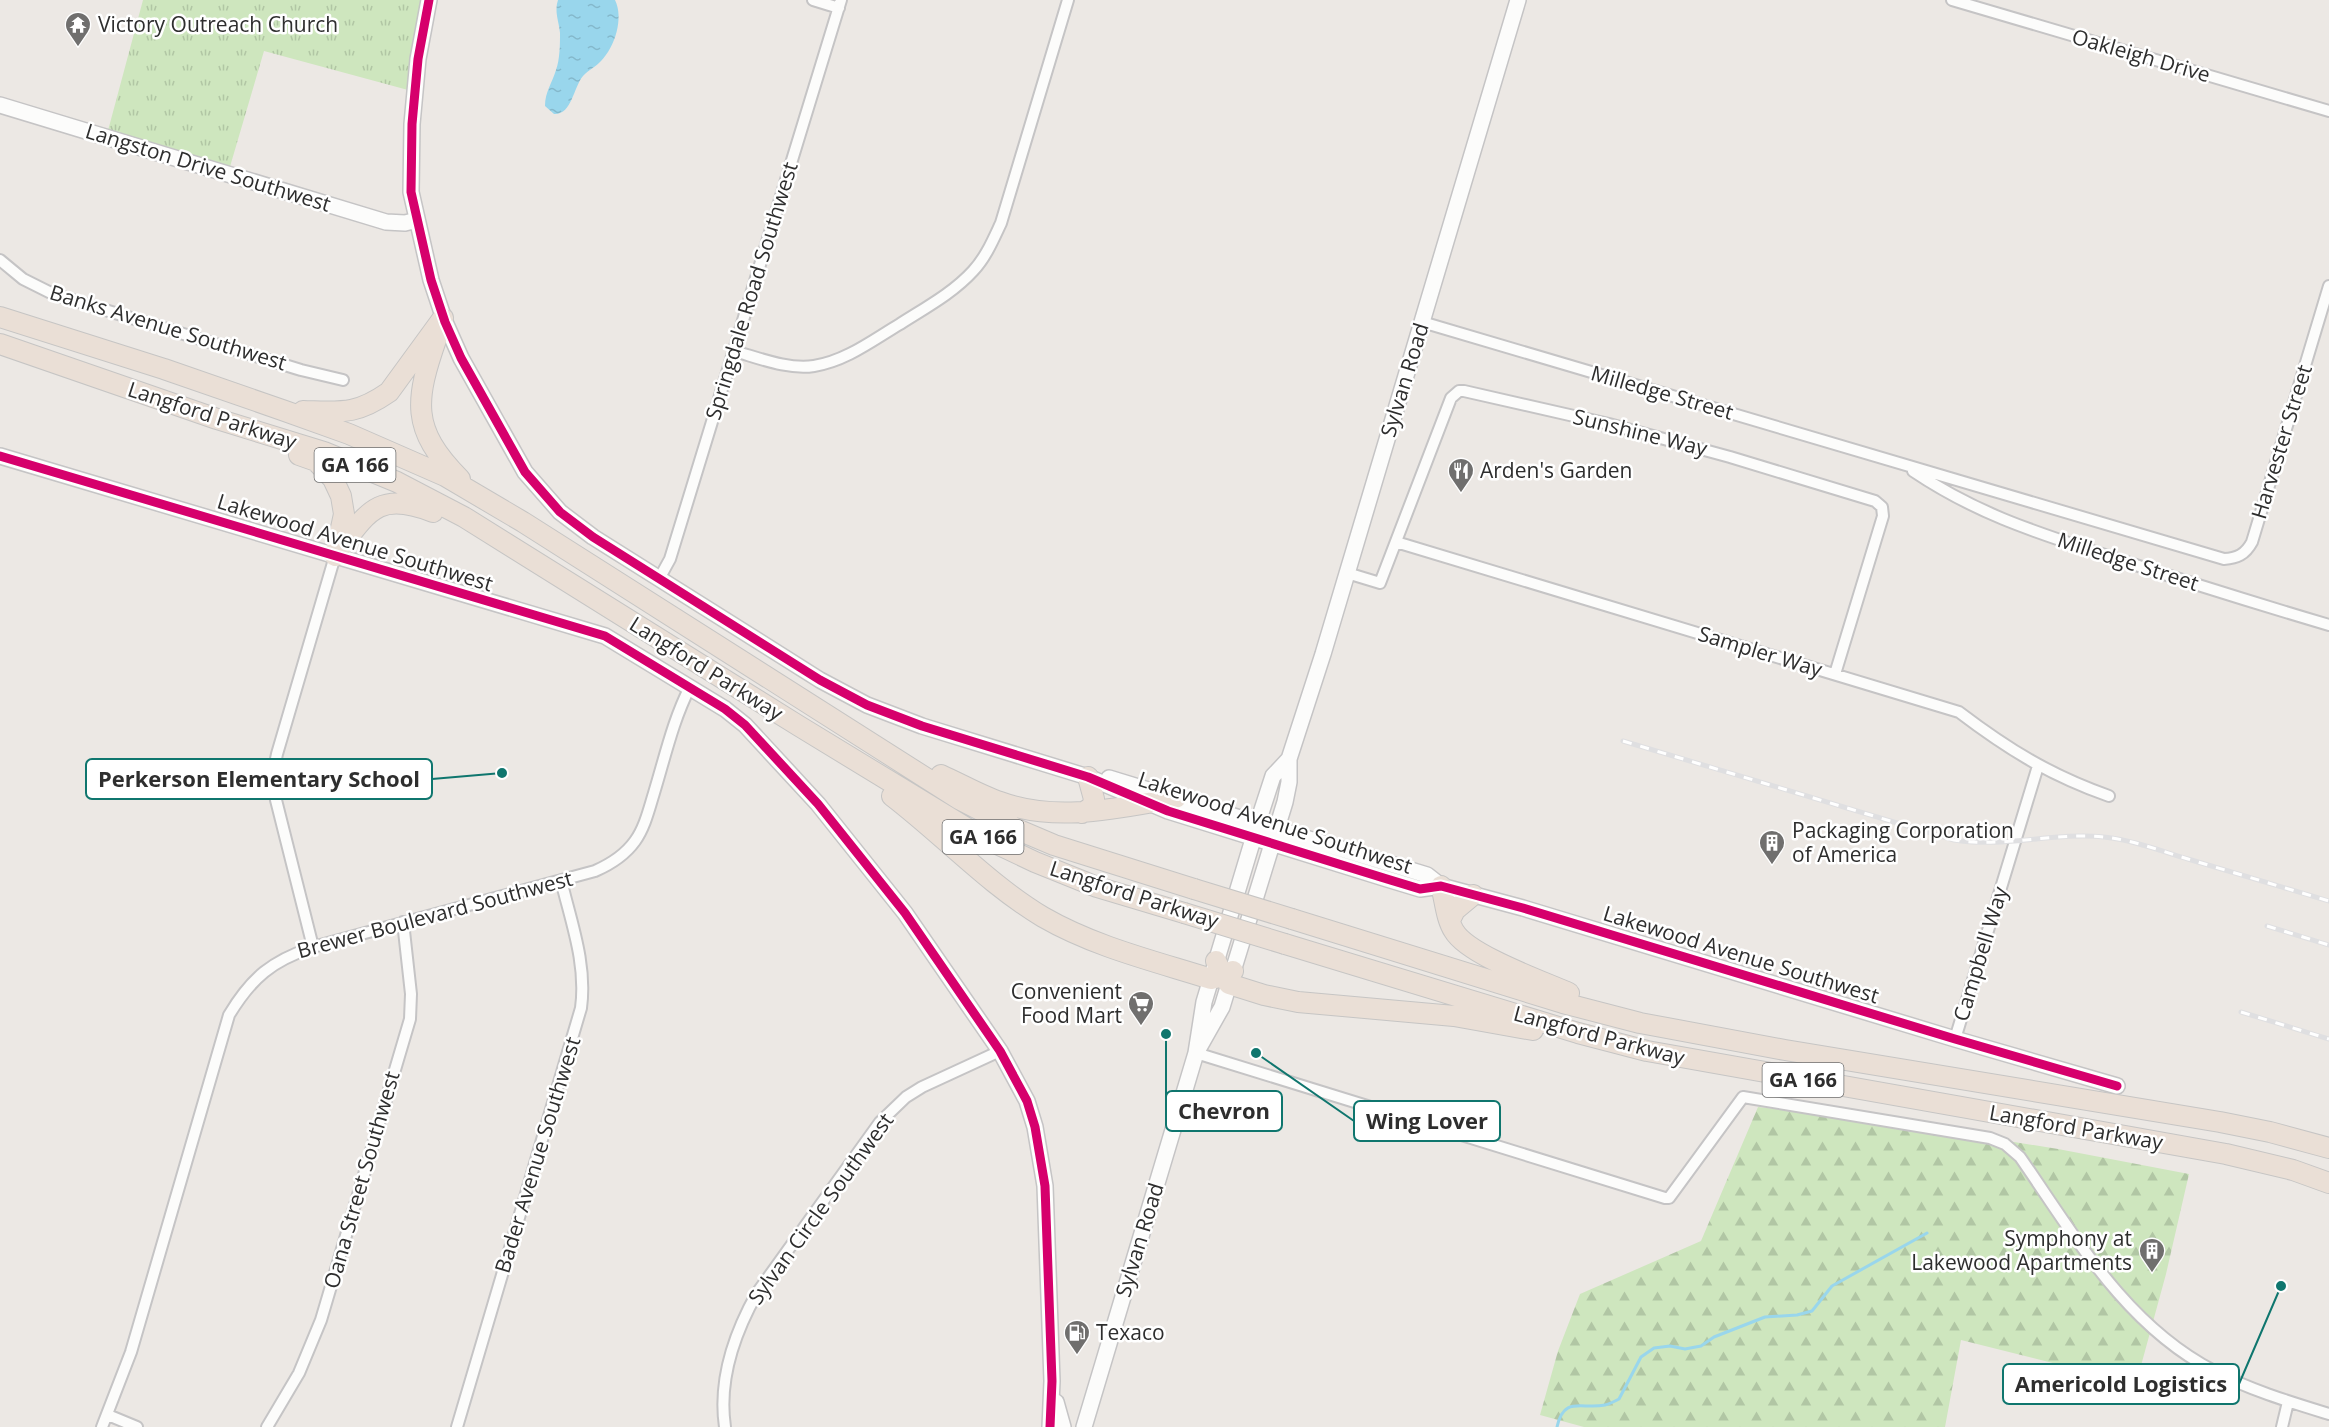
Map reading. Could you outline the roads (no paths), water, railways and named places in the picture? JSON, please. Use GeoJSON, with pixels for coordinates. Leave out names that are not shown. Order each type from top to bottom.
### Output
{"type":"FeatureCollection","features":[{"type":"Feature","properties":{"kind":"highway","name":"Langford Parkway"},"geometry":{"type":"LineString","coordinates":[[0,317],[164,369],[285,411],[403,456],[472,491],[959,799],[1021,831],[1090,857],[1563,1003],[1640,1023],[1785,1050],[2230,1124],[2329,1148]]}},
{"type":"Feature","properties":{"kind":"highway"},"geometry":{"type":"LineString","coordinates":[[285,411],[343,412],[368,406],[389,392],[443,318]]}},
{"type":"Feature","properties":{"kind":"highway"},"geometry":{"type":"LineString","coordinates":[[443,318],[424,374],[421,412],[435,452],[472,491]]}},
{"type":"Feature","properties":{"kind":"highway","name":"Langford Parkway"},"geometry":{"type":"LineString","coordinates":[[0,346],[217,419],[324,452],[397,482],[464,518],[799,726],[988,840],[1096,887],[1578,1033],[1647,1051],[2226,1154],[2294,1170],[2329,1182]]}},
{"type":"Feature","properties":{"kind":"highway"},"geometry":{"type":"LineString","coordinates":[[217,419],[240,434],[316,461],[333,479],[341,496],[344,514],[335,556]]}},
{"type":"Feature","properties":{"kind":"highway"},"geometry":{"type":"LineString","coordinates":[[335,556],[361,520],[374,509],[390,503],[412,504],[483,531]]}},
{"type":"Feature","properties":{"kind":"highway"},"geometry":{"type":"LineString","coordinates":[[799,726],[912,811],[1004,889],[1041,915],[1102,945],[1222,974],[1264,995],[1298,1002],[1454,1016],[1647,1051]]}},
{"type":"Feature","properties":{"kind":"highway"},"geometry":{"type":"LineString","coordinates":[[870,742],[1001,803],[1042,812],[1082,813],[1176,798]]}},
{"type":"Feature","properties":{"kind":"highway"},"geometry":{"type":"LineString","coordinates":[[1082,813],[1092,807],[1094,799],[1088,777]]}},
{"type":"Feature","properties":{"kind":"highway"},"geometry":{"type":"LineString","coordinates":[[1441,886],[1453,931],[1482,955],[1640,1023]]}},
{"type":"Feature","properties":{"kind":"highway"},"geometry":{"type":"LineString","coordinates":[[1450,920],[1455,910],[1473,895]]}},
{"type":"Feature","properties":{"kind":"street","name":"Lakewood Avenue Southwest"},"geometry":{"type":"LineString","coordinates":[[429,0],[418,59],[412,124],[411,192],[431,280],[443,318],[461,358],[525,472],[560,512],[593,537],[659,579],[820,680],[867,705],[922,726],[1088,777],[1147,803],[1272,844],[1420,889],[1441,886]]}},
{"type":"Feature","properties":{"kind":"street"},"geometry":{"type":"LineString","coordinates":[[813,0],[840,4]]}},
{"type":"Feature","properties":{"kind":"street"},"geometry":{"type":"LineString","coordinates":[[734,351],[791,366],[812,366],[834,361],[853,352],[945,296],[975,269],[990,247],[1000,223],[1068,0]]}},
{"type":"Feature","properties":{"kind":"street","name":"Sylvan Road"},"geometry":{"type":"LineString","coordinates":[[1222,974],[1277,828],[1290,782],[1289,759],[1347,573],[1518,0]]}},
{"type":"Feature","properties":{"kind":"street","name":"Oakleigh Drive"},"geometry":{"type":"LineString","coordinates":[[1952,0],[2329,111]]}},
{"type":"Feature","properties":{"kind":"street","name":"Springdale Road Southwest"},"geometry":{"type":"LineString","coordinates":[[659,579],[670,558],[840,4]]}},
{"type":"Feature","properties":{"kind":"street","name":"Langston Drive Southwest"},"geometry":{"type":"LineString","coordinates":[[0,105],[386,222],[405,224],[417,220]]}},
{"type":"Feature","properties":{"kind":"street","name":"Banks Avenue Southwest"},"geometry":{"type":"LineString","coordinates":[[0,260],[23,279],[52,294],[301,370],[343,380]]}},
{"type":"Feature","properties":{"kind":"street","name":"Harvester Street"},"geometry":{"type":"LineString","coordinates":[[2201,552],[2224,559],[2237,558],[2247,550],[2252,542],[2329,286]]}},
{"type":"Feature","properties":{"kind":"street","name":"Milledge Street"},"geometry":{"type":"LineString","coordinates":[[1422,322],[2201,552]]}},
{"type":"Feature","properties":{"kind":"street","name":"Sunshine Way"},"geometry":{"type":"LineString","coordinates":[[1347,573],[1380,583],[1451,398],[1459,391],[1609,424],[1741,460],[1875,501],[1882,507],[1883,516],[1835,674]]}},
{"type":"Feature","properties":{"kind":"street","name":"Lakewood Avenue Southwest"},"geometry":{"type":"LineString","coordinates":[[0,456],[604,636],[725,709],[745,725],[818,804],[905,913],[1000,1051],[1027,1101],[1042,1159],[1052,1381]]}},
{"type":"Feature","properties":{"kind":"street","name":"Milledge Street"},"geometry":{"type":"LineString","coordinates":[[1902,464],[1938,488],[1975,508],[2013,524],[2178,580],[2329,625]]}},
{"type":"Feature","properties":{"kind":"street","name":"Sampler Way"},"geometry":{"type":"LineString","coordinates":[[1396,542],[1959,712],[1997,741],[2038,766],[2109,796]]}},
{"type":"Feature","properties":{"kind":"street"},"geometry":{"type":"LineString","coordinates":[[313,947],[276,800],[273,773],[335,556]]}},
{"type":"Feature","properties":{"kind":"street","name":"Brewer Boulevard Southwest"},"geometry":{"type":"LineString","coordinates":[[102,1427],[131,1352],[229,1015],[243,992],[262,971],[286,956],[608,865],[636,840],[645,821],[681,705],[690,687]]}},
{"type":"Feature","properties":{"kind":"street","name":"Sylvan Road"},"geometry":{"type":"LineString","coordinates":[[1084,1427],[1196,1053],[1222,1007],[1222,974],[1254,838],[1273,777],[1289,759]]}},
{"type":"Feature","properties":{"kind":"street","name":"Campbell Way"},"geometry":{"type":"LineString","coordinates":[[1955,1039],[2038,766]]}},
{"type":"Feature","properties":{"kind":"street","name":"Lakewood Avenue Southwest"},"geometry":{"type":"LineString","coordinates":[[1088,777],[1108,777],[1259,822],[1427,875],[1441,886],[1523,908],[2117,1086]]}},
{"type":"Feature","properties":{"kind":"street","name":"Bader Avenue Southwest"},"geometry":{"type":"LineString","coordinates":[[457,1427],[581,1008],[584,989],[582,969],[561,880]]}},
{"type":"Feature","properties":{"kind":"street","name":"Oana Street Southwest"},"geometry":{"type":"LineString","coordinates":[[267,1427],[299,1373],[315,1338],[410,1020],[411,993],[403,922]]}},
{"type":"Feature","properties":{"kind":"street","name":"Sylvan Circle Southwest"},"geometry":{"type":"LineString","coordinates":[[725,1427],[725,1377],[732,1347],[743,1317],[757,1293],[880,1122],[906,1097],[927,1084],[1000,1051]]}},
{"type":"Feature","properties":{"kind":"street"},"geometry":{"type":"LineString","coordinates":[[1196,1053],[1665,1198],[1669,1198],[1743,1097],[1990,1138],[2005,1144],[2020,1157],[2106,1281],[2144,1321],[2176,1348],[2250,1389],[2329,1414]]}},
{"type":"Feature","properties":{"kind":"street"},"geometry":{"type":"LineString","coordinates":[[1052,1381],[1061,1420],[1068,1416],[1083,1414],[1089,1409]]}},
{"type":"Feature","properties":{"kind":"street"},"geometry":{"type":"LineString","coordinates":[[1050,1427],[1052,1381]]}},
{"type":"Feature","properties":{"kind":"street"},"geometry":{"type":"LineString","coordinates":[[2282,1427],[2289,1402]]}},
{"type":"Feature","properties":{"kind":"street"},"geometry":{"type":"LineString","coordinates":[[108,1415],[137,1427]]}},
{"type":"Feature","properties":{"kind":"water"},"geometry":{"type":"Polygon","coordinates":[[[558,0],[615,0],[619,15],[617,32],[606,55],[583,76],[565,110],[554,114],[545,106],[559,56],[560,33],[556,9],[558,0]]]}},
{"type":"Feature","properties":{"kind":"waterway"},"geometry":{"type":"LineString","coordinates":[[1557,1427],[1560,1417],[1569,1407],[1605,1405],[1619,1399],[1641,1357],[1654,1348],[1670,1346],[1685,1349],[1701,1346],[1714,1337],[1765,1317],[1797,1315],[1812,1311],[1832,1286],[1927,1233]]}},
{"type":"Feature","properties":{"kind":"railway"},"geometry":{"type":"LineString","coordinates":[[1623,741],[1954,840],[1992,842],[2066,836],[2115,838],[2329,901]]}},
{"type":"Feature","properties":{"kind":"railway"},"geometry":{"type":"LineString","coordinates":[[2267,926],[2329,945]]}},
{"type":"Feature","properties":{"kind":"railway"},"geometry":{"type":"LineString","coordinates":[[2241,1012],[2329,1039]]}},
{"type":"Feature","properties":{"kind":"place","name":"Victory Outreach Church"},"geometry":{"type":"Point","coordinates":[78,48]}},
{"type":"Feature","properties":{"kind":"place","name":"Arden's Garden"},"geometry":{"type":"Point","coordinates":[1461,494]}},
{"type":"Feature","properties":{"kind":"place","name":"Perkerson Elementary School"},"geometry":{"type":"Point","coordinates":[502,773]}},
{"type":"Feature","properties":{"kind":"place","name":"Packaging Corporation of America"},"geometry":{"type":"Point","coordinates":[1772,866]}},
{"type":"Feature","properties":{"kind":"place","name":"Convenient Food Mart"},"geometry":{"type":"Point","coordinates":[1141,1027]}},
{"type":"Feature","properties":{"kind":"place","name":"Chevron"},"geometry":{"type":"Point","coordinates":[1166,1034]}},
{"type":"Feature","properties":{"kind":"place","name":"Wing Lover"},"geometry":{"type":"Point","coordinates":[1256,1053]}},
{"type":"Feature","properties":{"kind":"place","name":"Symphony at Lakewood Apartments"},"geometry":{"type":"Point","coordinates":[2152,1274]}},
{"type":"Feature","properties":{"kind":"place","name":"Americold Logistics"},"geometry":{"type":"Point","coordinates":[2281,1286]}},
{"type":"Feature","properties":{"kind":"place","name":"Texaco"},"geometry":{"type":"Point","coordinates":[1077,1356]}}]}
